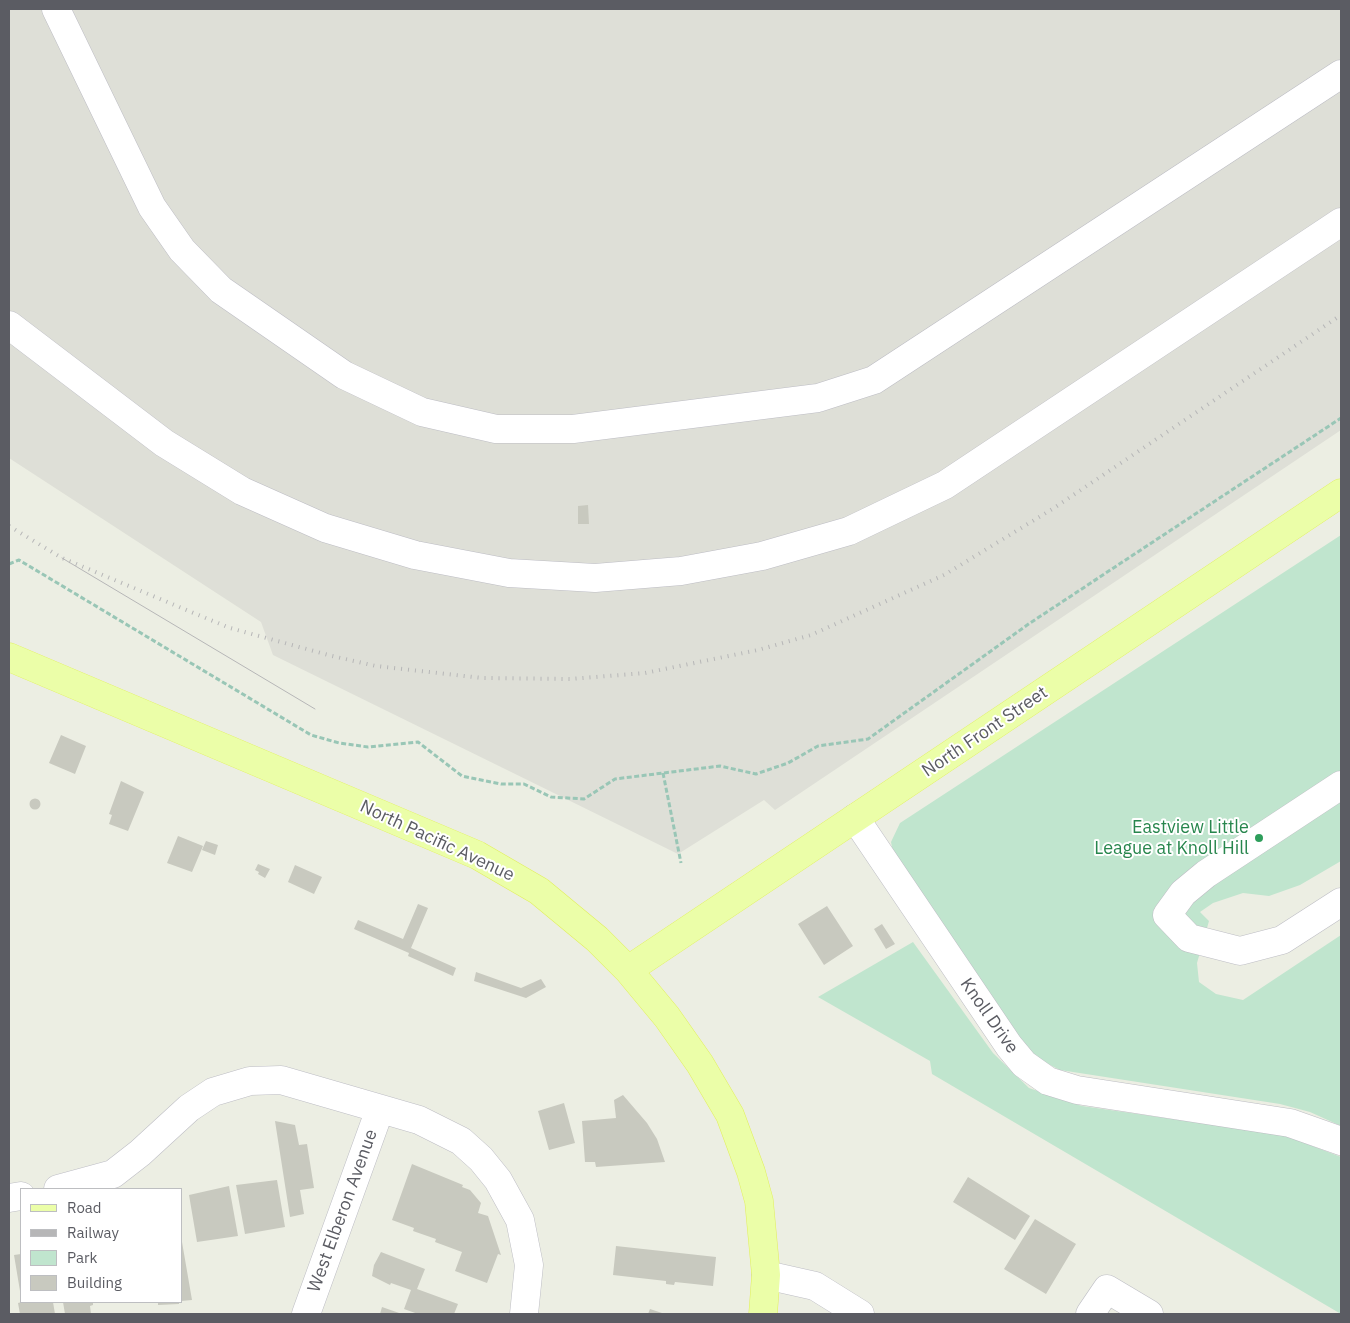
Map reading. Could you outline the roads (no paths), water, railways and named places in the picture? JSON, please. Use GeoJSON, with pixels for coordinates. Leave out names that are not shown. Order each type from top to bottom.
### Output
{"type":"FeatureCollection","features":[{"type":"Feature","properties":{"kind":"main road","name":"North Front Street"},"geometry":{"type":"LineString","coordinates":[[628,970],[1341,493]]}},
{"type":"Feature","properties":{"kind":"main road","name":"North Pacific Avenue"},"geometry":{"type":"LineString","coordinates":[[9,657],[477,855],[520,879],[560,906],[628,970],[683,1039],[730,1116],[748,1162],[763,1230],[766,1275],[763,1314]]}},
{"type":"Feature","properties":{"kind":"street"},"geometry":{"type":"LineString","coordinates":[[56,9],[152,206],[182,250],[221,290],[344,375],[422,412],[496,429],[573,429],[818,398],[874,380],[1341,74]]}},
{"type":"Feature","properties":{"kind":"street"},"geometry":{"type":"LineString","coordinates":[[9,326],[164,443],[242,490],[325,528],[415,556],[509,573],[594,578],[682,571],[762,556],[849,530],[945,485],[1341,222]]}},
{"type":"Feature","properties":{"kind":"street"},"geometry":{"type":"LineString","coordinates":[[1341,785],[1206,874],[1183,893],[1167,914],[1167,918],[1190,938],[1240,951],[1282,940],[1341,902]]}},
{"type":"Feature","properties":{"kind":"street","name":"Knoll Drive"},"geometry":{"type":"LineString","coordinates":[[855,818],[1009,1046],[1024,1064],[1048,1081],[1077,1090],[1290,1123],[1341,1140]]}},
{"type":"Feature","properties":{"kind":"street"},"geometry":{"type":"LineString","coordinates":[[62,1188],[113,1174],[140,1153],[189,1108],[213,1092],[250,1081],[281,1080],[418,1120],[461,1141],[481,1159],[498,1180],[520,1220],[529,1265],[524,1314]]}},
{"type":"Feature","properties":{"kind":"street","name":"West Elberon Avenue"},"geometry":{"type":"LineString","coordinates":[[306,1314],[380,1109]]}},
{"type":"Feature","properties":{"kind":"street"},"geometry":{"type":"LineString","coordinates":[[766,1275],[816,1286],[860,1314]]}},
{"type":"Feature","properties":{"kind":"street"},"geometry":{"type":"LineString","coordinates":[[1090,1314],[1107,1289],[1149,1314]]}},
{"type":"Feature","properties":{"kind":"tram line"},"geometry":{"type":"LineString","coordinates":[[62,558],[315,709]]}},
{"type":"Feature","properties":{"kind":"railway"},"geometry":{"type":"LineString","coordinates":[[9,526],[62,558],[230,628],[332,656],[376,666],[482,678],[570,679],[645,673],[758,650],[811,635],[944,575],[1054,508],[1341,315]]}},
{"type":"Feature","properties":{"kind":"place","name":"Eastview Little League at Knoll Hill"},"geometry":{"type":"Point","coordinates":[1259,838]}}]}
